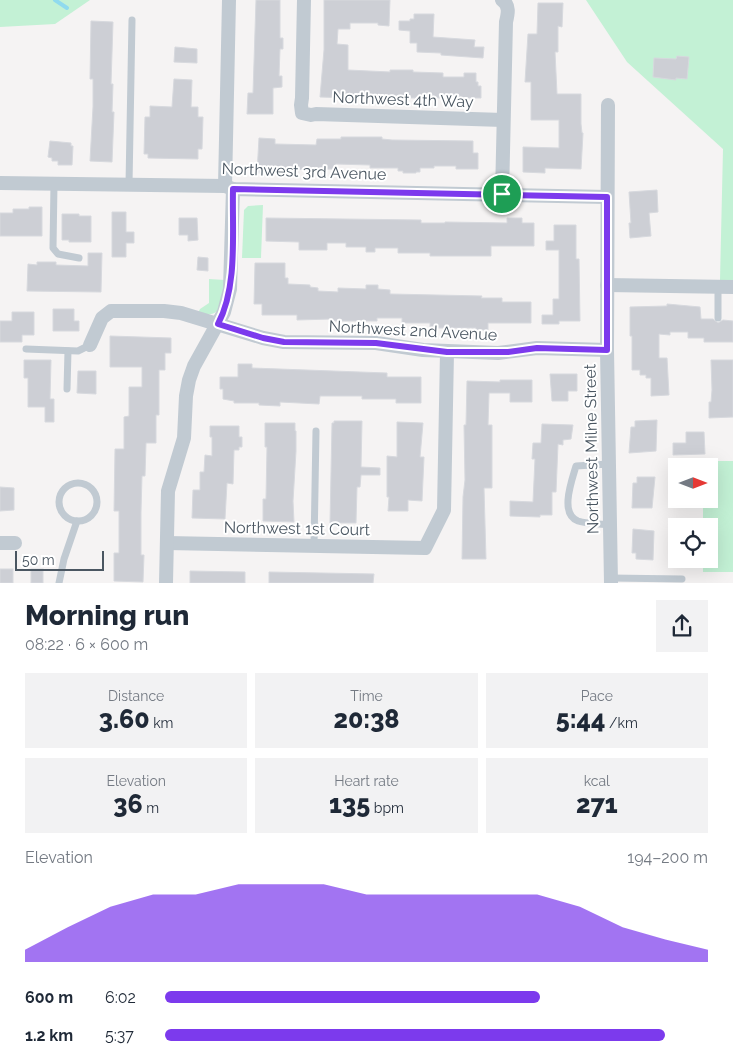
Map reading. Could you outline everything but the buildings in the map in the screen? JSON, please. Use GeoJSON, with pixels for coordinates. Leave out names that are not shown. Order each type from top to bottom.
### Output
{"type":"FeatureCollection","features":[{"type":"Feature","properties":{"kind":"street"},"geometry":{"type":"LineString","coordinates":[[166,583],[168,491],[184,438],[186,396],[189,380],[194,366],[224,312],[230,289],[229,0]]}},
{"type":"Feature","properties":{"kind":"street","name":"Northwest 4th Way"},"geometry":{"type":"LineString","coordinates":[[304,0],[302,113],[311,115],[503,120]]}},
{"type":"Feature","properties":{"kind":"street"},"geometry":{"type":"LineString","coordinates":[[502,194],[506,22],[508,11],[503,1]]}},
{"type":"Feature","properties":{"kind":"street","name":"Northwest Milne Street"},"geometry":{"type":"LineString","coordinates":[[608,105],[607,350],[611,580]]}},
{"type":"Feature","properties":{"kind":"street","name":"Northwest 3rd Avenue"},"geometry":{"type":"LineString","coordinates":[[0,183],[129,184],[607,197]]}},
{"type":"Feature","properties":{"kind":"street"},"geometry":{"type":"LineString","coordinates":[[607,285],[733,287]]}},
{"type":"Feature","properties":{"kind":"street","name":"Northwest 2nd Avenue"},"geometry":{"type":"LineString","coordinates":[[90,345],[102,318],[111,311],[164,311],[181,313],[263,338],[284,342],[376,343],[447,352],[502,353],[537,348],[607,350]]}},
{"type":"Feature","properties":{"kind":"street","name":"Northwest 1st Court"},"geometry":{"type":"LineString","coordinates":[[167,543],[426,548],[444,510],[447,352]]}},
{"type":"Feature","properties":{"kind":"street"},"geometry":{"type":"LineString","coordinates":[[0,543],[15,543]]}},
{"type":"Feature","properties":{"kind":"lane"},"geometry":{"type":"LineString","coordinates":[[129,184],[132,20]]}},
{"type":"Feature","properties":{"kind":"lane"},"geometry":{"type":"LineString","coordinates":[[54,184],[53,248],[58,254],[79,258]]}},
{"type":"Feature","properties":{"kind":"lane"},"geometry":{"type":"LineString","coordinates":[[718,287],[718,318]]}},
{"type":"Feature","properties":{"kind":"lane"},"geometry":{"type":"LineString","coordinates":[[26,349],[78,351],[90,345]]}},
{"type":"Feature","properties":{"kind":"lane"},"geometry":{"type":"LineString","coordinates":[[67,389],[68,351]]}},
{"type":"Feature","properties":{"kind":"lane"},"geometry":{"type":"LineString","coordinates":[[314,546],[316,431]]}},
{"type":"Feature","properties":{"kind":"lane"},"geometry":{"type":"LineString","coordinates":[[609,464],[576,466],[568,504],[571,515],[577,520],[610,525]]}},
{"type":"Feature","properties":{"kind":"lane"},"geometry":{"type":"LineString","coordinates":[[73,483],[84,484],[89,487],[93,490],[97,500],[95,511],[87,519],[77,521],[67,518],[60,509],[59,498],[64,489],[73,483]]}},
{"type":"Feature","properties":{"kind":"lane"},"geometry":{"type":"LineString","coordinates":[[59,583],[64,559],[77,521]]}},
{"type":"Feature","properties":{"kind":"lane"},"geometry":{"type":"LineString","coordinates":[[611,580],[682,579]]}},
{"type":"Feature","properties":{"kind":"green space"},"geometry":{"type":"Polygon","coordinates":[[[0,0],[90,0],[55,24],[0,27],[0,0]]]}},
{"type":"Feature","properties":{"kind":"green space"},"geometry":{"type":"Polygon","coordinates":[[[586,0],[733,0],[733,280],[720,280],[723,149],[627,62],[586,0]]]}},
{"type":"Feature","properties":{"kind":"green space"},"geometry":{"type":"Polygon","coordinates":[[[263,205],[261,258],[242,258],[244,210],[248,206],[263,205]]]}},
{"type":"Feature","properties":{"kind":"green space"},"geometry":{"type":"Polygon","coordinates":[[[209,279],[225,280],[221,305],[211,314],[198,313],[200,309],[209,303],[209,279]]]}},
{"type":"Feature","properties":{"kind":"green space"},"geometry":{"type":"Polygon","coordinates":[[[718,461],[733,461],[733,572],[703,572],[703,568],[718,568],[718,518],[703,518],[703,508],[718,508],[718,461]]]}},
{"type":"Feature","properties":{"kind":"waterway"},"geometry":{"type":"LineString","coordinates":[[55,0],[67,8]]}},
{"type":"Feature","properties":{"kind":"route"},"geometry":{"type":"LineString","coordinates":[[233,189],[502,194],[607,197],[607,350],[537,348],[498,353],[447,352],[376,343],[284,342],[263,338],[218,324],[228,302],[232,274],[233,189]]}}]}
